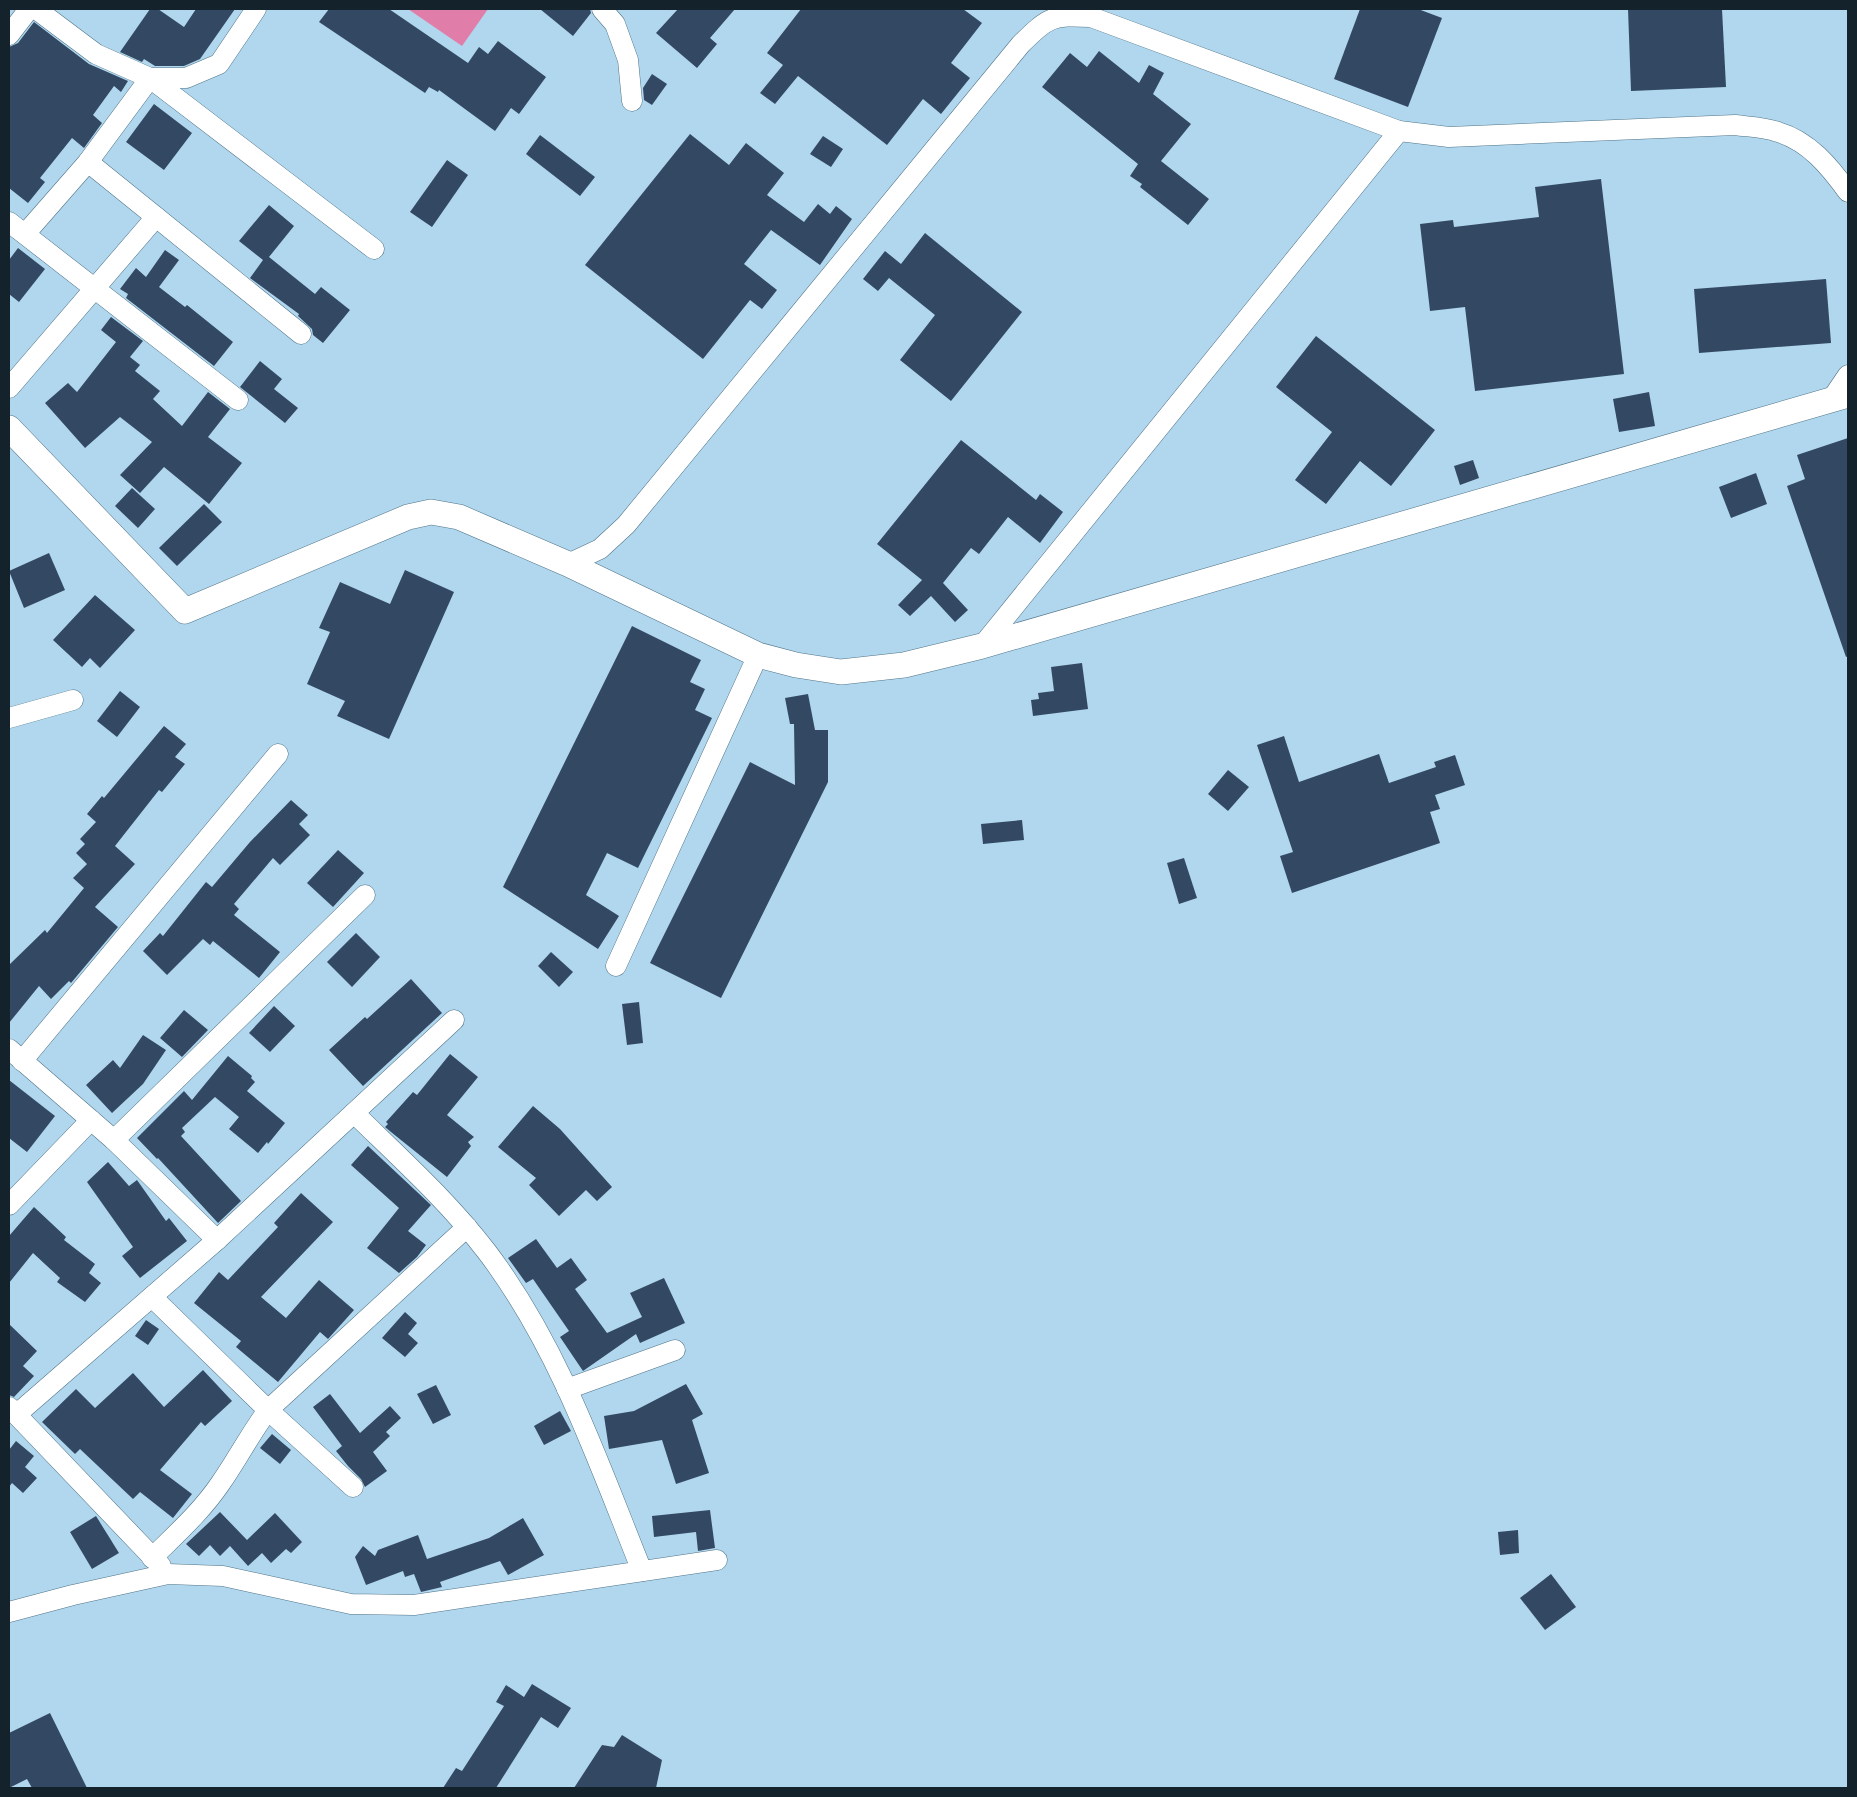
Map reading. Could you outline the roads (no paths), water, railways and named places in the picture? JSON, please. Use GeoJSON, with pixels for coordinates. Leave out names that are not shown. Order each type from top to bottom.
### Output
{"type":"FeatureCollection","features":[{"type":"Feature","properties":{"kind":"street"},"geometry":{"type":"LineString","coordinates":[[9,35],[28,9]]}},
{"type":"Feature","properties":{"kind":"street"},"geometry":{"type":"LineString","coordinates":[[36,9],[96,54],[150,78],[374,249]]}},
{"type":"Feature","properties":{"kind":"street"},"geometry":{"type":"LineString","coordinates":[[150,78],[186,78],[219,64],[255,9]]}},
{"type":"Feature","properties":{"kind":"street"},"geometry":{"type":"LineString","coordinates":[[602,9],[615,24],[628,60],[632,101]]}},
{"type":"Feature","properties":{"kind":"street"},"geometry":{"type":"LineString","coordinates":[[568,564],[600,549],[626,525],[1021,44],[1042,23],[1062,16],[1091,17],[1400,131],[1449,137],[1735,125],[1778,132],[1808,147],[1832,170],[1848,192]]}},
{"type":"Feature","properties":{"kind":"street"},"geometry":{"type":"LineString","coordinates":[[25,234],[88,162],[150,78]]}},
{"type":"Feature","properties":{"kind":"street"},"geometry":{"type":"LineString","coordinates":[[982,646],[1400,131]]}},
{"type":"Feature","properties":{"kind":"street"},"geometry":{"type":"LineString","coordinates":[[88,162],[301,334]]}},
{"type":"Feature","properties":{"kind":"street"},"geometry":{"type":"LineString","coordinates":[[9,388],[156,217]]}},
{"type":"Feature","properties":{"kind":"street"},"geometry":{"type":"LineString","coordinates":[[9,222],[238,400]]}},
{"type":"Feature","properties":{"kind":"street"},"geometry":{"type":"LineString","coordinates":[[9,428],[185,611],[408,516],[431,512],[459,517],[568,564],[758,655],[796,665],[841,672],[904,665],[982,646],[1839,398],[1848,375]]}},
{"type":"Feature","properties":{"kind":"street"},"geometry":{"type":"LineString","coordinates":[[616,966],[758,655]]}},
{"type":"Feature","properties":{"kind":"street"},"geometry":{"type":"LineString","coordinates":[[9,718],[73,700]]}},
{"type":"Feature","properties":{"kind":"street"},"geometry":{"type":"LineString","coordinates":[[217,1240],[114,1140],[16,1055],[278,754]]}},
{"type":"Feature","properties":{"kind":"street"},"geometry":{"type":"LineString","coordinates":[[114,1140],[365,895]]}},
{"type":"Feature","properties":{"kind":"street"},"geometry":{"type":"LineString","coordinates":[[168,1574],[13,1410],[152,1297],[217,1240],[454,1020]]}},
{"type":"Feature","properties":{"kind":"street"},"geometry":{"type":"LineString","coordinates":[[354,1113],[437,1194],[467,1227],[488,1254],[528,1314],[568,1389],[642,1571]]}},
{"type":"Feature","properties":{"kind":"street"},"geometry":{"type":"LineString","coordinates":[[9,1205],[91,1120]]}},
{"type":"Feature","properties":{"kind":"street"},"geometry":{"type":"LineString","coordinates":[[152,1558],[204,1506],[221,1483],[251,1432],[268,1410],[467,1227]]}},
{"type":"Feature","properties":{"kind":"street"},"geometry":{"type":"LineString","coordinates":[[152,1297],[268,1410],[353,1487]]}},
{"type":"Feature","properties":{"kind":"street"},"geometry":{"type":"LineString","coordinates":[[568,1389],[675,1350]]}},
{"type":"Feature","properties":{"kind":"street"},"geometry":{"type":"LineString","coordinates":[[9,1612],[73,1595],[168,1574],[223,1576],[351,1604],[414,1605],[717,1560]]}}]}
